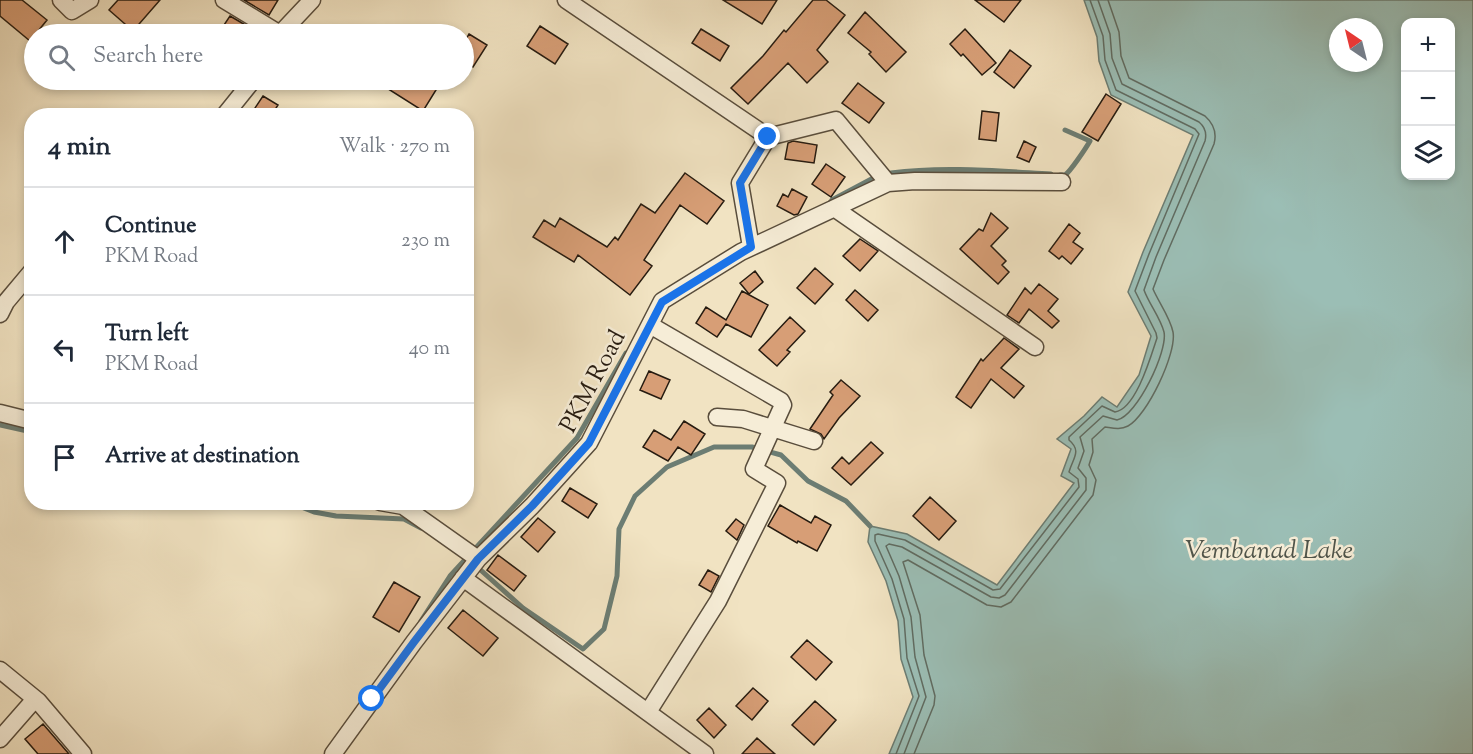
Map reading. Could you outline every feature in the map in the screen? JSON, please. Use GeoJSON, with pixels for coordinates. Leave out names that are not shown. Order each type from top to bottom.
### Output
{"type":"FeatureCollection","features":[{"type":"Feature","properties":{"kind":"street"},"geometry":{"type":"LineString","coordinates":[[61,0],[72,11],[90,0]]}},
{"type":"Feature","properties":{"kind":"street"},"geometry":{"type":"LineString","coordinates":[[224,0],[264,24]]}},
{"type":"Feature","properties":{"kind":"street"},"geometry":{"type":"LineString","coordinates":[[289,24],[312,0]]}},
{"type":"Feature","properties":{"kind":"street"},"geometry":{"type":"LineString","coordinates":[[566,0],[768,137]]}},
{"type":"Feature","properties":{"kind":"street"},"geometry":{"type":"LineString","coordinates":[[230,108],[245,90]]}},
{"type":"Feature","properties":{"kind":"street"},"geometry":{"type":"LineString","coordinates":[[751,247],[740,183],[768,137],[836,120],[888,183]]}},
{"type":"Feature","properties":{"kind":"street","name":"PKM Road"},"geometry":{"type":"LineString","coordinates":[[333,754],[414,642],[478,559],[532,506],[589,443],[667,295],[751,247],[888,183],[915,181],[1062,182]]}},
{"type":"Feature","properties":{"kind":"street"},"geometry":{"type":"LineString","coordinates":[[834,208],[1035,347]]}},
{"type":"Feature","properties":{"kind":"street"},"geometry":{"type":"LineString","coordinates":[[0,314],[6,302],[24,281]]}},
{"type":"Feature","properties":{"kind":"street"},"geometry":{"type":"LineString","coordinates":[[648,712],[718,601],[777,483],[754,469],[783,405],[781,401],[650,325]]}},
{"type":"Feature","properties":{"kind":"street"},"geometry":{"type":"LineString","coordinates":[[0,413],[24,419]]}},
{"type":"Feature","properties":{"kind":"street"},"geometry":{"type":"LineString","coordinates":[[717,417],[743,419],[814,441]]}},
{"type":"Feature","properties":{"kind":"street"},"geometry":{"type":"LineString","coordinates":[[407,510],[478,559]]}},
{"type":"Feature","properties":{"kind":"street"},"geometry":{"type":"LineString","coordinates":[[463,578],[705,754]]}},
{"type":"Feature","properties":{"kind":"street"},"geometry":{"type":"LineString","coordinates":[[0,670],[35,699],[78,752]]}},
{"type":"Feature","properties":{"kind":"street"},"geometry":{"type":"LineString","coordinates":[[0,739],[35,699]]}},
{"type":"Feature","properties":{"kind":"water","name":"Vembanad Lake"},"geometry":{"type":"Polygon","coordinates":[[[1084,0],[1473,0],[1473,754],[889,754],[913,697],[901,659],[898,621],[886,581],[868,542],[870,526],[907,534],[997,585],[1074,483],[1061,476],[1071,449],[1057,439],[1102,397],[1117,407],[1139,375],[1151,336],[1128,292],[1193,135],[1111,95],[1099,61],[1097,37],[1084,0]]]}},
{"type":"Feature","properties":{"kind":"building"},"geometry":{"type":"Polygon","coordinates":[[[0,0],[22,0],[47,20],[44,24],[24,24],[24,36],[0,16],[0,0]]]}},
{"type":"Feature","properties":{"kind":"building"},"geometry":{"type":"Polygon","coordinates":[[[118,0],[160,0],[139,24],[125,24],[109,10],[118,0]]]}},
{"type":"Feature","properties":{"kind":"building"},"geometry":{"type":"Polygon","coordinates":[[[244,0],[278,0],[269,15],[244,0]]]}},
{"type":"Feature","properties":{"kind":"building"},"geometry":{"type":"Polygon","coordinates":[[[723,0],[777,0],[762,24],[723,0]]]}},
{"type":"Feature","properties":{"kind":"building"},"geometry":{"type":"Polygon","coordinates":[[[813,0],[826,0],[845,15],[817,50],[828,62],[807,83],[788,63],[748,104],[731,88],[763,56],[784,30],[786,32],[813,0]]]}},
{"type":"Feature","properties":{"kind":"building"},"geometry":{"type":"Polygon","coordinates":[[[975,0],[1021,0],[1004,22],[975,0]]]}},
{"type":"Feature","properties":{"kind":"building"},"geometry":{"type":"Polygon","coordinates":[[[865,12],[906,52],[886,72],[869,54],[871,52],[848,33],[865,12]]]}},
{"type":"Feature","properties":{"kind":"building"},"geometry":{"type":"Polygon","coordinates":[[[230,16],[244,24],[225,24],[230,16]]]}},
{"type":"Feature","properties":{"kind":"building"},"geometry":{"type":"Polygon","coordinates":[[[540,26],[568,44],[555,64],[527,46],[540,26]]]}},
{"type":"Feature","properties":{"kind":"building"},"geometry":{"type":"Polygon","coordinates":[[[701,29],[729,46],[720,61],[692,43],[701,29]]]}},
{"type":"Feature","properties":{"kind":"building"},"geometry":{"type":"Polygon","coordinates":[[[965,29],[996,63],[982,75],[963,54],[961,56],[950,44],[965,29]]]}},
{"type":"Feature","properties":{"kind":"building"},"geometry":{"type":"Polygon","coordinates":[[[474,37],[487,45],[474,65],[474,37]]]}},
{"type":"Feature","properties":{"kind":"building"},"geometry":{"type":"Polygon","coordinates":[[[1010,50],[1031,66],[1014,88],[994,72],[1010,50]]]}},
{"type":"Feature","properties":{"kind":"building"},"geometry":{"type":"Polygon","coordinates":[[[858,83],[884,103],[869,123],[842,103],[858,83]]]}},
{"type":"Feature","properties":{"kind":"building"},"geometry":{"type":"Polygon","coordinates":[[[390,90],[436,90],[425,108],[418,108],[390,90]]]}},
{"type":"Feature","properties":{"kind":"building"},"geometry":{"type":"Polygon","coordinates":[[[1106,94],[1121,104],[1098,141],[1082,132],[1106,94]]]}},
{"type":"Feature","properties":{"kind":"building"},"geometry":{"type":"Polygon","coordinates":[[[263,96],[278,105],[276,108],[255,108],[263,96]]]}},
{"type":"Feature","properties":{"kind":"building"},"geometry":{"type":"Polygon","coordinates":[[[982,111],[999,113],[996,141],[979,139],[982,111]]]}},
{"type":"Feature","properties":{"kind":"building"},"geometry":{"type":"Polygon","coordinates":[[[793,141],[817,145],[814,163],[785,159],[788,143],[793,141]]]}},
{"type":"Feature","properties":{"kind":"building"},"geometry":{"type":"Polygon","coordinates":[[[1024,141],[1036,147],[1029,162],[1017,157],[1024,141]]]}},
{"type":"Feature","properties":{"kind":"building"},"geometry":{"type":"Polygon","coordinates":[[[826,164],[845,177],[831,197],[812,184],[826,164]]]}},
{"type":"Feature","properties":{"kind":"building"},"geometry":{"type":"Polygon","coordinates":[[[685,173],[724,201],[707,224],[680,205],[644,260],[652,266],[630,295],[578,255],[574,262],[533,237],[544,220],[555,227],[560,218],[607,247],[615,237],[618,240],[641,204],[655,213],[685,173]]]}},
{"type":"Feature","properties":{"kind":"building"},"geometry":{"type":"Polygon","coordinates":[[[792,189],[807,197],[798,214],[794,215],[777,206],[783,194],[788,197],[792,189]]]}},
{"type":"Feature","properties":{"kind":"building"},"geometry":{"type":"Polygon","coordinates":[[[991,213],[1008,228],[991,246],[1006,261],[1002,265],[1009,272],[998,284],[960,249],[979,229],[983,231],[991,213]]]}},
{"type":"Feature","properties":{"kind":"building"},"geometry":{"type":"Polygon","coordinates":[[[1069,224],[1080,233],[1073,242],[1083,249],[1071,264],[1062,256],[1059,259],[1049,251],[1069,224]]]}},
{"type":"Feature","properties":{"kind":"building"},"geometry":{"type":"Polygon","coordinates":[[[860,239],[878,251],[860,271],[843,256],[860,239]]]}},
{"type":"Feature","properties":{"kind":"building"},"geometry":{"type":"Polygon","coordinates":[[[815,268],[833,284],[815,304],[797,288],[815,268]]]}},
{"type":"Feature","properties":{"kind":"building"},"geometry":{"type":"Polygon","coordinates":[[[755,271],[763,282],[749,294],[740,283],[755,271]]]}},
{"type":"Feature","properties":{"kind":"building"},"geometry":{"type":"Polygon","coordinates":[[[1039,284],[1058,299],[1048,311],[1059,321],[1052,328],[1029,309],[1019,323],[1007,315],[1025,288],[1031,294],[1039,284]]]}},
{"type":"Feature","properties":{"kind":"building"},"geometry":{"type":"Polygon","coordinates":[[[855,290],[878,310],[868,321],[846,300],[855,290]]]}},
{"type":"Feature","properties":{"kind":"building"},"geometry":{"type":"Polygon","coordinates":[[[742,291],[768,305],[751,337],[726,324],[717,337],[696,323],[706,307],[726,320],[742,291]]]}},
{"type":"Feature","properties":{"kind":"building"},"geometry":{"type":"Polygon","coordinates":[[[790,317],[805,331],[787,350],[790,352],[777,366],[759,350],[790,317]]]}},
{"type":"Feature","properties":{"kind":"building"},"geometry":{"type":"Polygon","coordinates":[[[1004,338],[1019,349],[1001,368],[1024,386],[1014,398],[991,379],[971,408],[956,397],[981,359],[983,361],[1004,338]]]}},
{"type":"Feature","properties":{"kind":"building"},"geometry":{"type":"Polygon","coordinates":[[[649,371],[670,380],[661,399],[640,390],[649,371]]]}},
{"type":"Feature","properties":{"kind":"building"},"geometry":{"type":"Polygon","coordinates":[[[841,380],[860,396],[839,418],[824,439],[821,434],[810,429],[833,395],[830,392],[841,380]]]}},
{"type":"Feature","properties":{"kind":"building"},"geometry":{"type":"Polygon","coordinates":[[[684,421],[705,434],[691,455],[678,447],[668,461],[643,447],[654,430],[671,440],[684,421]]]}},
{"type":"Feature","properties":{"kind":"building"},"geometry":{"type":"Polygon","coordinates":[[[871,442],[883,453],[851,485],[832,468],[842,457],[849,464],[871,442]]]}},
{"type":"Feature","properties":{"kind":"building"},"geometry":{"type":"Polygon","coordinates":[[[570,488],[597,504],[588,518],[562,501],[570,488]]]}},
{"type":"Feature","properties":{"kind":"building"},"geometry":{"type":"Polygon","coordinates":[[[930,497],[956,521],[939,540],[913,516],[930,497]]]}},
{"type":"Feature","properties":{"kind":"building"},"geometry":{"type":"Polygon","coordinates":[[[780,505],[811,523],[815,516],[831,525],[817,551],[798,541],[797,543],[768,526],[780,505]]]}},
{"type":"Feature","properties":{"kind":"building"},"geometry":{"type":"Polygon","coordinates":[[[538,518],[555,532],[538,552],[521,537],[538,518]]]}},
{"type":"Feature","properties":{"kind":"building"},"geometry":{"type":"Polygon","coordinates":[[[736,519],[744,525],[737,540],[726,531],[736,519]]]}},
{"type":"Feature","properties":{"kind":"building"},"geometry":{"type":"Polygon","coordinates":[[[498,555],[526,576],[514,591],[487,570],[498,555]]]}},
{"type":"Feature","properties":{"kind":"building"},"geometry":{"type":"Polygon","coordinates":[[[708,570],[719,576],[711,592],[699,585],[708,570]]]}},
{"type":"Feature","properties":{"kind":"building"},"geometry":{"type":"Polygon","coordinates":[[[394,582],[420,597],[399,632],[373,617],[394,582]]]}},
{"type":"Feature","properties":{"kind":"building"},"geometry":{"type":"Polygon","coordinates":[[[463,610],[498,638],[483,656],[448,628],[463,610]]]}},
{"type":"Feature","properties":{"kind":"building"},"geometry":{"type":"Polygon","coordinates":[[[807,640],[832,662],[816,680],[791,657],[807,640]]]}},
{"type":"Feature","properties":{"kind":"building"},"geometry":{"type":"Polygon","coordinates":[[[753,688],[768,701],[752,720],[736,706],[753,688]]]}},
{"type":"Feature","properties":{"kind":"building"},"geometry":{"type":"Polygon","coordinates":[[[815,701],[836,720],[814,745],[792,725],[815,701]]]}},
{"type":"Feature","properties":{"kind":"building"},"geometry":{"type":"Polygon","coordinates":[[[709,708],[726,725],[714,738],[697,720],[709,708]]]}},
{"type":"Feature","properties":{"kind":"building"},"geometry":{"type":"Polygon","coordinates":[[[43,724],[69,754],[38,754],[25,739],[43,724]]]}},
{"type":"Feature","properties":{"kind":"building"},"geometry":{"type":"Polygon","coordinates":[[[757,738],[775,754],[742,754],[757,738]]]}},
{"type":"Feature","properties":{"kind":"waterway"},"geometry":{"type":"LineString","coordinates":[[1060,175],[1067,173],[1090,141],[1065,130]]}},
{"type":"Feature","properties":{"kind":"waterway"},"geometry":{"type":"LineString","coordinates":[[891,173],[951,169],[1051,174]]}},
{"type":"Feature","properties":{"kind":"waterway"},"geometry":{"type":"LineString","coordinates":[[832,200],[879,175]]}},
{"type":"Feature","properties":{"kind":"waterway"},"geometry":{"type":"LineString","coordinates":[[421,621],[450,576],[577,438],[626,353]]}},
{"type":"Feature","properties":{"kind":"waterway"},"geometry":{"type":"LineString","coordinates":[[0,425],[24,430]]}},
{"type":"Feature","properties":{"kind":"waterway"},"geometry":{"type":"LineString","coordinates":[[475,565],[523,608],[583,649],[604,629],[617,576],[619,529],[635,496],[667,467],[714,447],[752,447],[781,455],[808,481],[846,501],[870,526]]}},
{"type":"Feature","properties":{"kind":"waterway"},"geometry":{"type":"LineString","coordinates":[[309,510],[336,516],[404,519],[421,528]]}},
{"type":"Feature","properties":{"kind":"route"},"geometry":{"type":"LineString","coordinates":[[372,699],[478,559],[532,506],[589,443],[662,302],[751,247],[740,183],[768,137]]}}]}
